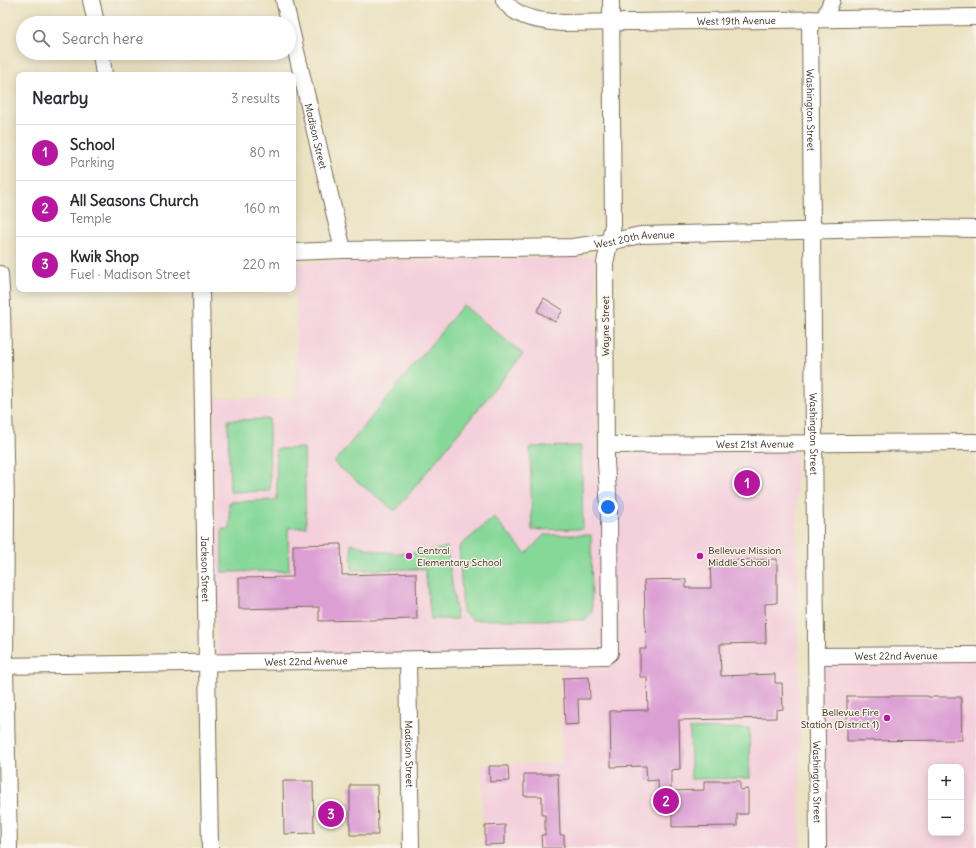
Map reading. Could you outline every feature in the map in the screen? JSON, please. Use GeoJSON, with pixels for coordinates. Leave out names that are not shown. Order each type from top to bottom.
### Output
{"type":"FeatureCollection","features":[{"type":"Feature","properties":{"kind":"street"},"geometry":{"type":"LineString","coordinates":[[91,0],[94,16]]}},
{"type":"Feature","properties":{"kind":"street","name":"Madison Street"},"geometry":{"type":"LineString","coordinates":[[284,0],[288,16]]}},
{"type":"Feature","properties":{"kind":"street","name":"West 19th Avenue"},"geometry":{"type":"LineString","coordinates":[[504,0],[522,16],[540,21],[562,23],[976,17]]}},
{"type":"Feature","properties":{"kind":"street","name":"Wayne Street"},"geometry":{"type":"LineString","coordinates":[[610,654],[609,510],[606,445],[605,263],[613,225],[611,0]]}},
{"type":"Feature","properties":{"kind":"street","name":"Washington Street"},"geometry":{"type":"LineString","coordinates":[[818,848],[811,232],[817,19],[832,0]]}},
{"type":"Feature","properties":{"kind":"street","name":"Madison Street"},"geometry":{"type":"LineString","coordinates":[[296,51],[343,250]]}},
{"type":"Feature","properties":{"kind":"street"},"geometry":{"type":"LineString","coordinates":[[102,60],[104,72]]}},
{"type":"Feature","properties":{"kind":"street","name":"West 20th Avenue"},"geometry":{"type":"LineString","coordinates":[[296,252],[572,247],[610,242],[640,235],[811,232],[917,228],[976,228]]}},
{"type":"Feature","properties":{"kind":"street"},"geometry":{"type":"LineString","coordinates":[[0,274],[6,506],[3,666],[9,848]]}},
{"type":"Feature","properties":{"kind":"street","name":"Jackson Street"},"geometry":{"type":"LineString","coordinates":[[201,292],[210,848]]}},
{"type":"Feature","properties":{"kind":"street","name":"West 21st Avenue"},"geometry":{"type":"LineString","coordinates":[[606,445],[976,442]]}},
{"type":"Feature","properties":{"kind":"street","name":"West 22nd Avenue"},"geometry":{"type":"LineString","coordinates":[[3,666],[600,657],[610,654]]}},
{"type":"Feature","properties":{"kind":"street","name":"West 22nd Avenue"},"geometry":{"type":"LineString","coordinates":[[816,656],[976,654]]}},
{"type":"Feature","properties":{"kind":"street","name":"Madison Street"},"geometry":{"type":"LineString","coordinates":[[408,660],[410,848]]}},
{"type":"Feature","properties":{"kind":"shaded area","name":"Central Elementary School"},"geometry":{"type":"Polygon","coordinates":[[[595,257],[598,455],[796,452],[801,848],[483,848],[482,764],[562,763],[560,658],[217,662],[214,399],[297,398],[296,262],[595,257]]]}},
{"type":"Feature","properties":{"kind":"shaded area"},"geometry":{"type":"Polygon","coordinates":[[[976,655],[976,848],[818,848],[816,656],[976,655]]]}},
{"type":"Feature","properties":{"kind":"green space"},"geometry":{"type":"Polygon","coordinates":[[[463,305],[523,354],[395,511],[334,463],[463,305]]]}},
{"type":"Feature","properties":{"kind":"green space"},"geometry":{"type":"Polygon","coordinates":[[[269,419],[270,491],[230,492],[228,420],[269,419]]]}},
{"type":"Feature","properties":{"kind":"green space"},"geometry":{"type":"Polygon","coordinates":[[[581,446],[583,529],[532,530],[530,447],[581,446]]]}},
{"type":"Feature","properties":{"kind":"green space"},"geometry":{"type":"Polygon","coordinates":[[[304,448],[306,527],[288,528],[289,571],[222,572],[222,529],[230,529],[229,502],[277,500],[276,449],[304,448]]]}},
{"type":"Feature","properties":{"kind":"green space"},"geometry":{"type":"Polygon","coordinates":[[[494,517],[526,554],[544,535],[591,535],[592,611],[585,620],[472,620],[463,612],[459,547],[494,517]]]}},
{"type":"Feature","properties":{"kind":"green space"},"geometry":{"type":"Polygon","coordinates":[[[351,543],[376,550],[399,553],[422,552],[447,547],[457,619],[431,619],[425,569],[352,570],[351,543]]]}},
{"type":"Feature","properties":{"kind":"green space"},"geometry":{"type":"Polygon","coordinates":[[[749,728],[750,778],[691,779],[690,729],[749,728]]]}},
{"type":"Feature","properties":{"kind":"building"},"geometry":{"type":"Polygon","coordinates":[[[544,298],[563,310],[555,322],[537,311],[544,298]]]}},
{"type":"Feature","properties":{"kind":"building","name":"Central Elementary School"},"geometry":{"type":"Polygon","coordinates":[[[341,544],[342,575],[416,573],[417,619],[319,621],[319,607],[239,609],[239,578],[293,577],[293,545],[341,544]]]}},
{"type":"Feature","properties":{"kind":"building","name":"Bellevue Mission Middle School"},"geometry":{"type":"Polygon","coordinates":[[[777,559],[777,603],[765,604],[766,643],[720,644],[721,676],[775,674],[775,683],[782,683],[783,709],[776,710],[776,718],[679,720],[680,769],[671,770],[671,791],[704,790],[704,781],[740,781],[740,790],[748,789],[748,814],[737,814],[737,826],[672,827],[672,807],[659,807],[658,780],[647,781],[646,766],[611,767],[610,711],[648,710],[647,677],[640,677],[640,649],[646,649],[644,580],[686,579],[686,588],[711,588],[710,561],[777,559]]]}},
{"type":"Feature","properties":{"kind":"building"},"geometry":{"type":"Polygon","coordinates":[[[589,677],[590,699],[578,699],[579,724],[565,725],[563,678],[589,677]]]}},
{"type":"Feature","properties":{"kind":"building"},"geometry":{"type":"Polygon","coordinates":[[[847,696],[961,697],[962,740],[847,741],[847,696]]]}},
{"type":"Feature","properties":{"kind":"building"},"geometry":{"type":"Polygon","coordinates":[[[489,766],[508,766],[509,781],[490,782],[489,766]]]}},
{"type":"Feature","properties":{"kind":"building"},"geometry":{"type":"Polygon","coordinates":[[[524,774],[558,774],[560,835],[564,835],[564,848],[542,848],[541,835],[545,835],[545,815],[542,815],[542,796],[524,796],[524,774]]]}},
{"type":"Feature","properties":{"kind":"building"},"geometry":{"type":"Polygon","coordinates":[[[283,781],[313,781],[314,833],[284,834],[283,781]]]}},
{"type":"Feature","properties":{"kind":"building"},"geometry":{"type":"Polygon","coordinates":[[[350,785],[377,785],[378,835],[350,835],[350,785]]]}},
{"type":"Feature","properties":{"kind":"building"},"geometry":{"type":"Polygon","coordinates":[[[505,825],[505,844],[485,845],[485,826],[505,825]]]}},
{"type":"Feature","properties":{"kind":"place","name":"School"},"geometry":{"type":"Point","coordinates":[747,483]}},
{"type":"Feature","properties":{"kind":"place","name":"Central Elementary School"},"geometry":{"type":"Point","coordinates":[409,556]}},
{"type":"Feature","properties":{"kind":"place","name":"Bellevue Mission Middle School"},"geometry":{"type":"Point","coordinates":[700,556]}},
{"type":"Feature","properties":{"kind":"place","name":"Bellevue Fire Station (District 1)"},"geometry":{"type":"Point","coordinates":[887,718]}},
{"type":"Feature","properties":{"kind":"place","name":"All Seasons Church"},"geometry":{"type":"Point","coordinates":[666,801]}},
{"type":"Feature","properties":{"kind":"place","name":"Kwik Shop"},"geometry":{"type":"Point","coordinates":[331,814]}}]}
